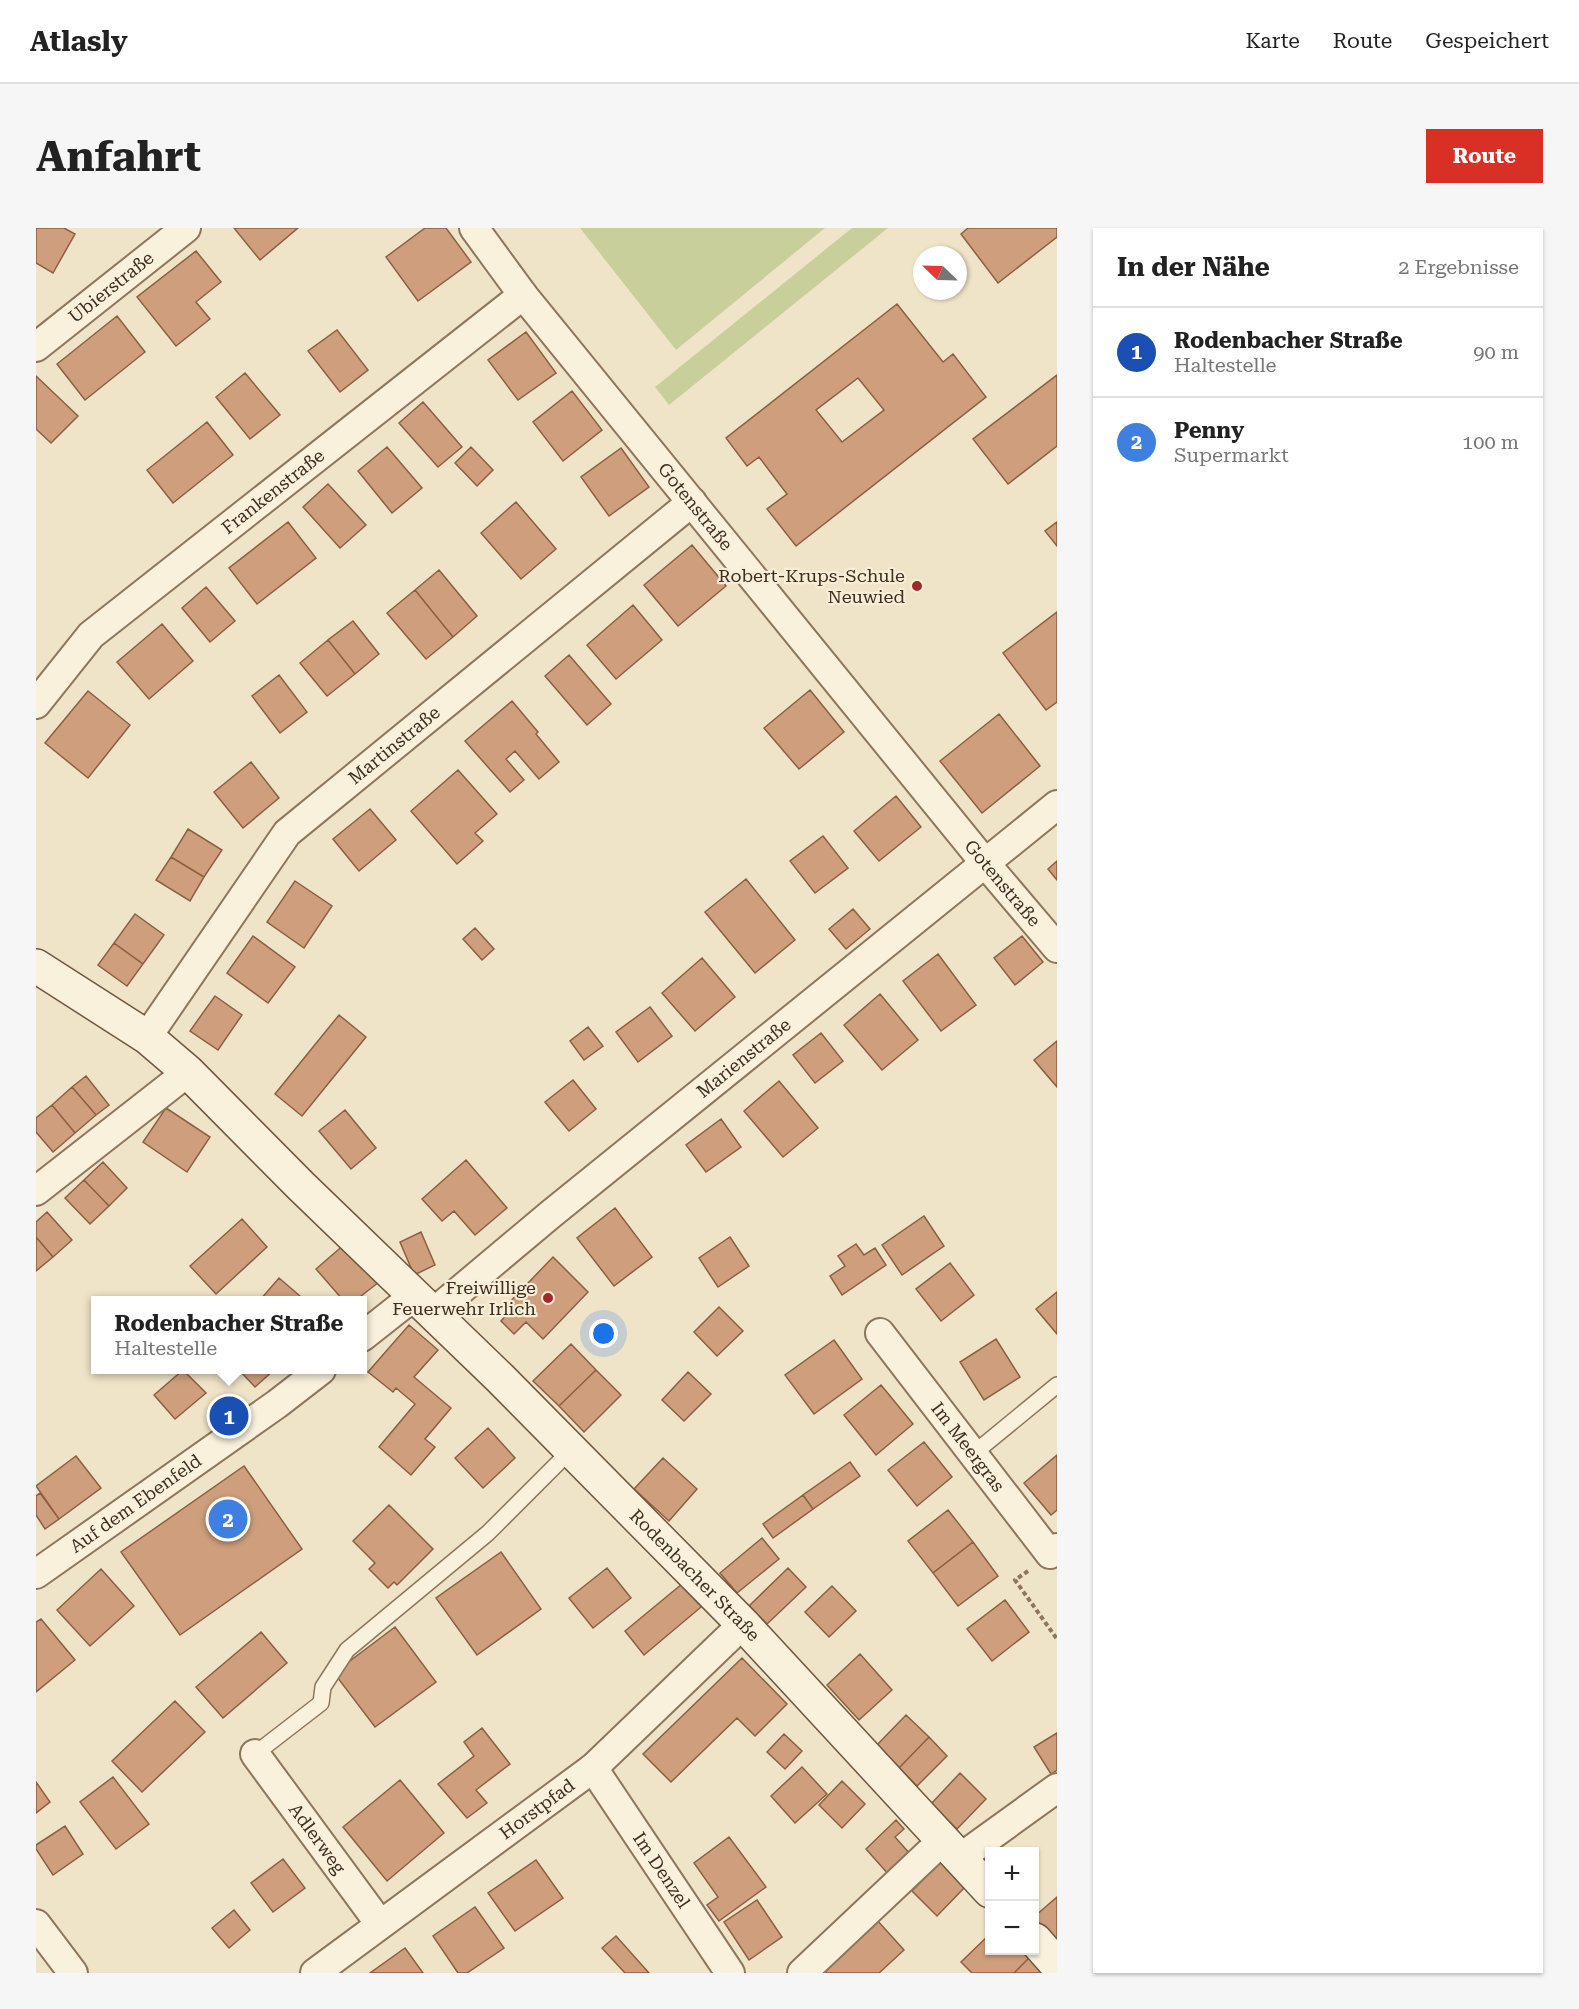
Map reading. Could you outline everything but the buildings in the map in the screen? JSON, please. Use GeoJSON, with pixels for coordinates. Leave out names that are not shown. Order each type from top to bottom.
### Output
{"type":"FeatureCollection","features":[{"type":"Feature","properties":{"kind":"street","name":"Ubierstraße"},"geometry":{"type":"LineString","coordinates":[[36,347],[186,228]]}},
{"type":"Feature","properties":{"kind":"street","name":"Gotenstraße"},"geometry":{"type":"LineString","coordinates":[[474,228],[523,295],[985,863],[1057,948]]}},
{"type":"Feature","properties":{"kind":"street","name":"Frankenstraße"},"geometry":{"type":"LineString","coordinates":[[36,704],[91,635],[523,295]]}},
{"type":"Feature","properties":{"kind":"street","name":"Martinstraße"},"geometry":{"type":"LineString","coordinates":[[147,1038],[287,833],[692,502]]}},
{"type":"Feature","properties":{"kind":"street","name":"Marienstraße"},"geometry":{"type":"LineString","coordinates":[[424,1305],[551,1214],[1057,805]]}},
{"type":"Feature","properties":{"kind":"street","name":"Rodenbacher Straße"},"geometry":{"type":"LineString","coordinates":[[36,966],[147,1038],[188,1072],[571,1450],[743,1624],[985,1886]]}},
{"type":"Feature","properties":{"kind":"street"},"geometry":{"type":"LineString","coordinates":[[36,1191],[188,1072]]}},
{"type":"Feature","properties":{"kind":"street"},"geometry":{"type":"LineString","coordinates":[[367,1335],[424,1305]]}},
{"type":"Feature","properties":{"kind":"street","name":"Im Meergras"},"geometry":{"type":"LineString","coordinates":[[879,1333],[973,1454],[1053,1551]]}},
{"type":"Feature","properties":{"kind":"street","name":"Auf dem Ebenfeld"},"geometry":{"type":"LineString","coordinates":[[36,1574],[277,1404],[316,1374]]}},
{"type":"Feature","properties":{"kind":"street","name":"Horstpfad"},"geometry":{"type":"LineString","coordinates":[[315,1973],[593,1767],[743,1624]]}},
{"type":"Feature","properties":{"kind":"street","name":"Adlerweg"},"geometry":{"type":"LineString","coordinates":[[255,1754],[380,1924]]}},
{"type":"Feature","properties":{"kind":"street","name":"Im Denzel"},"geometry":{"type":"LineString","coordinates":[[593,1767],[730,1973]]}},
{"type":"Feature","properties":{"kind":"street"},"geometry":{"type":"LineString","coordinates":[[802,1973],[951,1849],[1057,1788]]}},
{"type":"Feature","properties":{"kind":"street"},"geometry":{"type":"LineString","coordinates":[[36,1924],[73,1973]]}},
{"type":"Feature","properties":{"kind":"street"},"geometry":{"type":"LineString","coordinates":[[1039,1945],[1057,1965]]}},
{"type":"Feature","properties":{"kind":"lane"},"geometry":{"type":"LineString","coordinates":[[973,1454],[1057,1385]]}},
{"type":"Feature","properties":{"kind":"lane"},"geometry":{"type":"LineString","coordinates":[[255,1754],[321,1703],[323,1687],[347,1650],[488,1533],[571,1450]]}},
{"type":"Feature","properties":{"kind":"path"},"geometry":{"type":"LineString","coordinates":[[1053,1551],[1015,1580],[1057,1639]]}},
{"type":"Feature","properties":{"kind":"green space"},"geometry":{"type":"Polygon","coordinates":[[[580,228],[825,228],[676,350],[580,228]]]}},
{"type":"Feature","properties":{"kind":"green space"},"geometry":{"type":"Polygon","coordinates":[[[852,228],[888,228],[669,405],[655,387],[852,228]]]}},
{"type":"Feature","properties":{"kind":"place","name":"Robert-Krups-Schule Neuwied"},"geometry":{"type":"Point","coordinates":[917,586]}},
{"type":"Feature","properties":{"kind":"place","name":"Freiwillige Feuerwehr Irlich"},"geometry":{"type":"Point","coordinates":[548,1298]}},
{"type":"Feature","properties":{"kind":"place","name":"Rodenbacher Straße"},"geometry":{"type":"Point","coordinates":[229,1416]}},
{"type":"Feature","properties":{"kind":"place","name":"Penny"},"geometry":{"type":"Point","coordinates":[228,1519]}}]}
